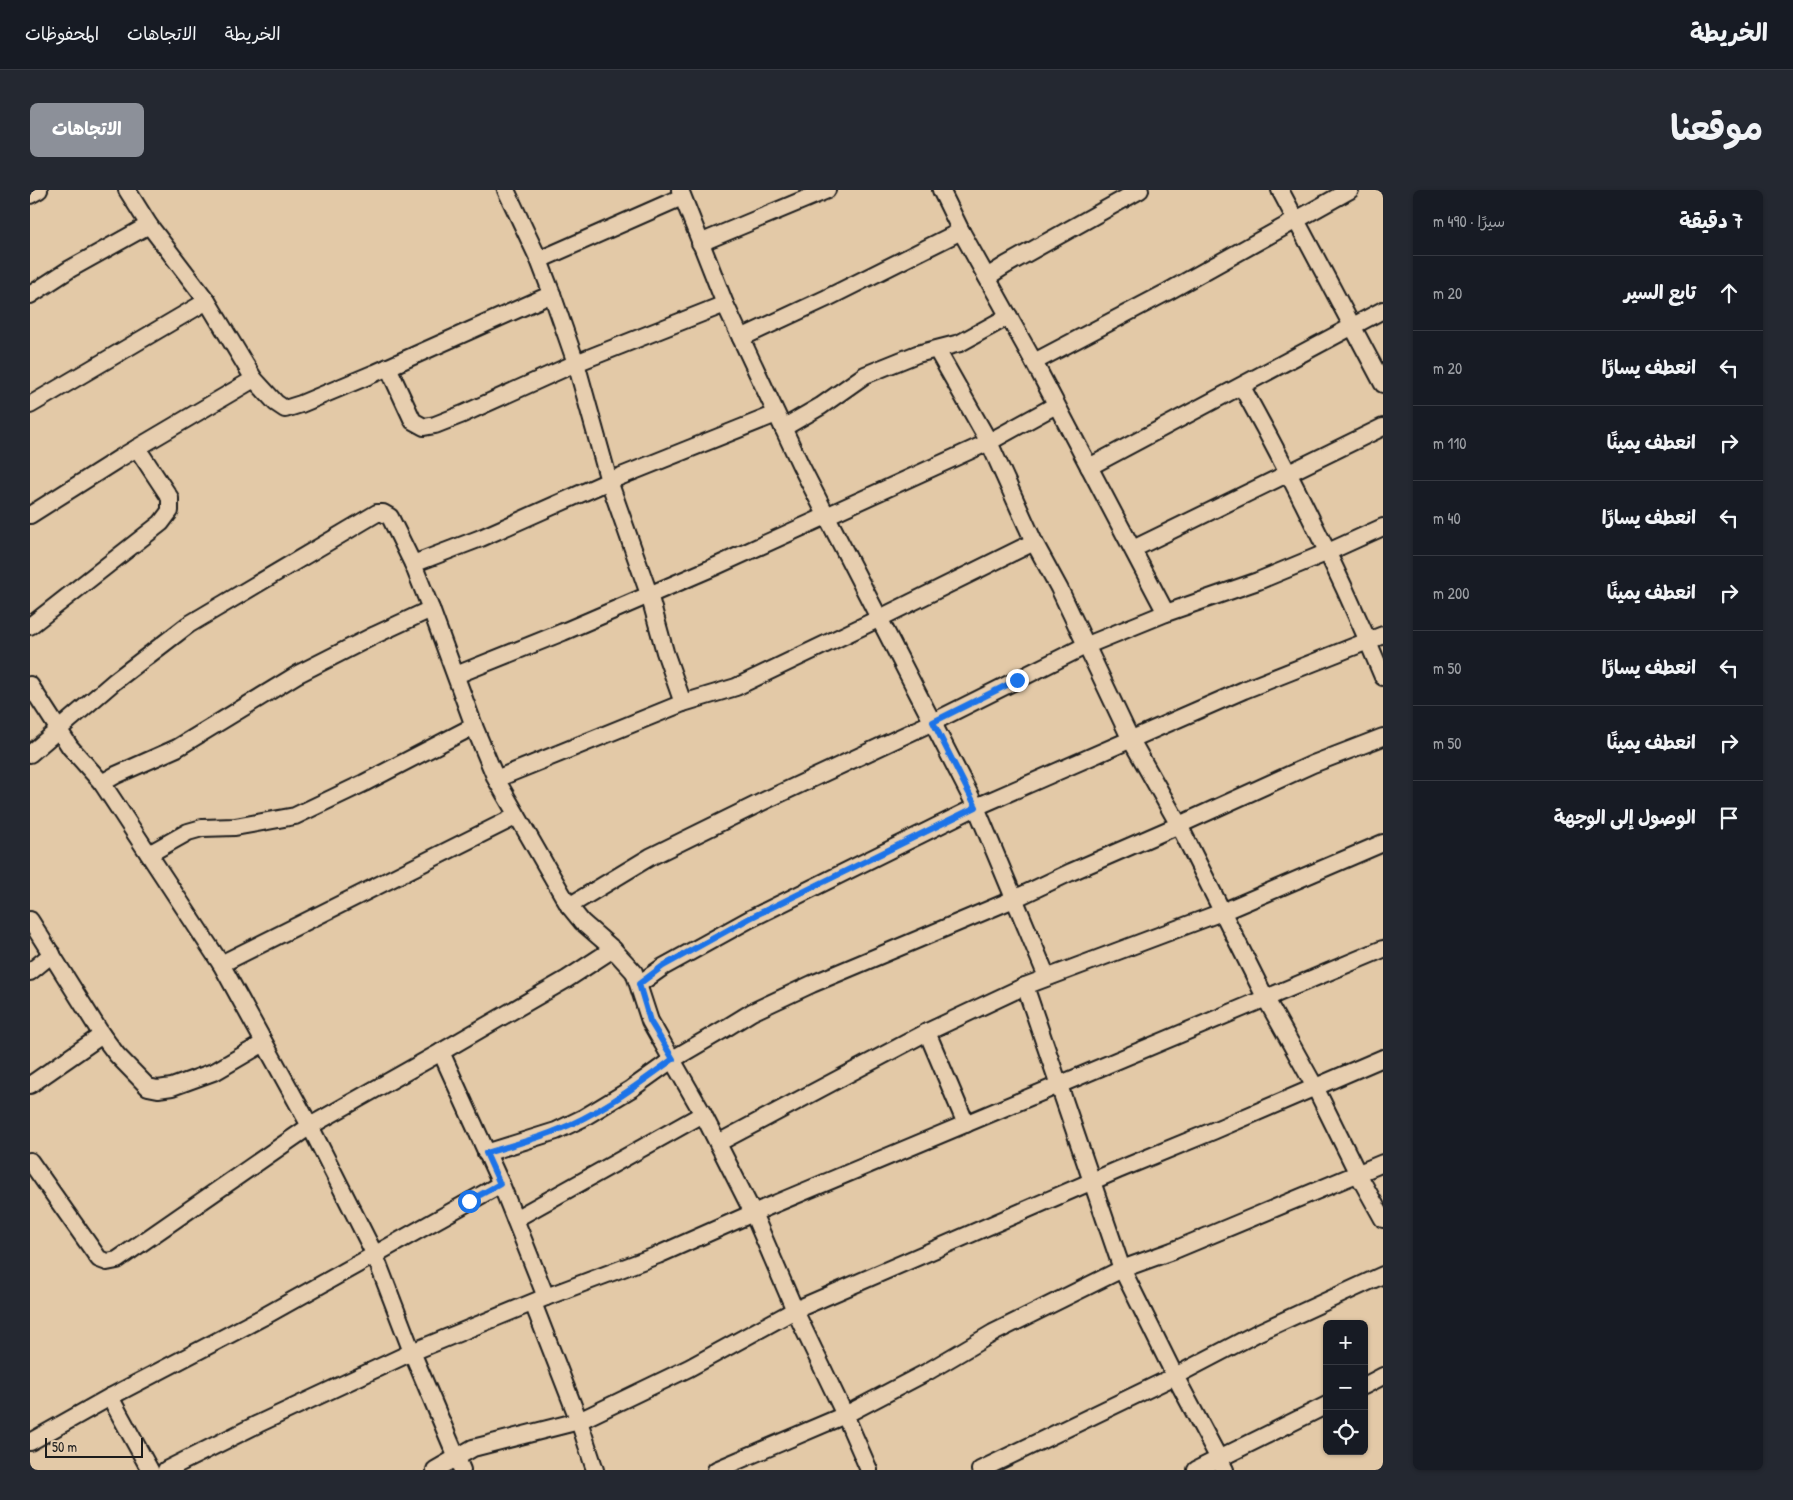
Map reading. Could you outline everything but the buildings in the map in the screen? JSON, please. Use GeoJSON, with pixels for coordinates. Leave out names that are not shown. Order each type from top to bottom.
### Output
{"type":"FeatureCollection","features":[{"type":"Feature","properties":{"kind":"street"},"geometry":{"type":"LineString","coordinates":[[30,195],[39,190]]}},
{"type":"Feature","properties":{"kind":"street"},"geometry":{"type":"LineString","coordinates":[[128,190],[149,224],[207,301],[254,379],[276,403],[285,409],[388,367],[552,294]]}},
{"type":"Feature","properties":{"kind":"street"},"geometry":{"type":"LineString","coordinates":[[506,190],[539,260],[552,294],[576,364],[609,481],[649,594],[665,652],[683,703]]}},
{"type":"Feature","properties":{"kind":"street"},"geometry":{"type":"LineString","coordinates":[[700,243],[827,190]]}},
{"type":"Feature","properties":{"kind":"street"},"geometry":{"type":"LineString","coordinates":[[941,190],[961,231],[1034,362],[1166,614]]}},
{"type":"Feature","properties":{"kind":"street"},"geometry":{"type":"LineString","coordinates":[[987,277],[1140,190]]}},
{"type":"Feature","properties":{"kind":"street"},"geometry":{"type":"LineString","coordinates":[[1280,190],[1383,384]]}},
{"type":"Feature","properties":{"kind":"street"},"geometry":{"type":"LineString","coordinates":[[1034,362],[1169,291],[1350,190]]}},
{"type":"Feature","properties":{"kind":"street"},"geometry":{"type":"LineString","coordinates":[[539,260],[681,194],[725,304],[779,421],[976,807],[1047,977]]}},
{"type":"Feature","properties":{"kind":"street"},"geometry":{"type":"LineString","coordinates":[[30,295],[70,269],[149,224]]}},
{"type":"Feature","properties":{"kind":"street"},"geometry":{"type":"LineString","coordinates":[[741,338],[827,298],[961,231]]}},
{"type":"Feature","properties":{"kind":"street"},"geometry":{"type":"LineString","coordinates":[[30,405],[207,301]]}},
{"type":"Feature","properties":{"kind":"street"},"geometry":{"type":"LineString","coordinates":[[388,367],[413,421],[424,427],[463,414],[576,364],[725,304]]}},
{"type":"Feature","properties":{"kind":"street"},"geometry":{"type":"LineString","coordinates":[[1089,467],[1242,387],[1383,310]]}},
{"type":"Feature","properties":{"kind":"street"},"geometry":{"type":"LineString","coordinates":[[413,564],[481,538],[609,481],[821,406],[865,375],[897,361],[960,343],[1008,316]]}},
{"type":"Feature","properties":{"kind":"street"},"geometry":{"type":"LineString","coordinates":[[937,350],[989,442],[1034,542],[1131,740],[1179,825],[1266,999],[1315,1087],[1358,1174],[1383,1219]]}},
{"type":"Feature","properties":{"kind":"street"},"geometry":{"type":"LineString","coordinates":[[30,515],[137,448],[254,379]]}},
{"type":"Feature","properties":{"kind":"street"},"geometry":{"type":"LineString","coordinates":[[1242,387],[1289,472],[1328,552],[1376,638],[1383,677]]}},
{"type":"Feature","properties":{"kind":"street"},"geometry":{"type":"LineString","coordinates":[[456,675],[563,632],[714,567],[989,442],[1056,405]]}},
{"type":"Feature","properties":{"kind":"street"},"geometry":{"type":"LineString","coordinates":[[1133,549],[1383,426]]}},
{"type":"Feature","properties":{"kind":"street"},"geometry":{"type":"LineString","coordinates":[[30,626],[161,523],[170,511],[170,498],[137,448]]}},
{"type":"Feature","properties":{"kind":"street"},"geometry":{"type":"LineString","coordinates":[[30,754],[115,681],[188,625],[377,513],[383,513],[390,517],[413,564],[474,726],[496,778],[569,906],[582,922],[613,949],[634,972],[650,1021],[703,1114],[753,1213],[795,1310],[869,1470]]}},
{"type":"Feature","properties":{"kind":"street"},"geometry":{"type":"LineString","coordinates":[[569,906],[650,857],[757,804],[933,722],[1085,646],[1258,581],[1383,528]]}},
{"type":"Feature","properties":{"kind":"street"},"geometry":{"type":"LineString","coordinates":[[496,778],[683,703],[736,686],[1034,542]]}},
{"type":"Feature","properties":{"kind":"street"},"geometry":{"type":"LineString","coordinates":[[102,783],[177,748],[298,674],[431,609]]}},
{"type":"Feature","properties":{"kind":"street"},"geometry":{"type":"LineString","coordinates":[[639,984],[663,966],[750,918],[976,807],[1244,690],[1376,638]]}},
{"type":"Feature","properties":{"kind":"street"},"geometry":{"type":"LineString","coordinates":[[30,686],[58,729],[85,765],[102,783],[221,964],[310,1126],[374,1253],[412,1352],[460,1463]]}},
{"type":"Feature","properties":{"kind":"street"},"geometry":{"type":"LineString","coordinates":[[148,854],[188,832],[202,828],[234,827],[295,816],[364,783],[474,726]]}},
{"type":"Feature","properties":{"kind":"street"},"geometry":{"type":"LineString","coordinates":[[486,1153],[556,1131],[583,1118],[631,1089],[673,1059],[752,1012],[812,984],[1014,899],[1313,764],[1383,737]]}},
{"type":"Feature","properties":{"kind":"street"},"geometry":{"type":"LineString","coordinates":[[221,964],[517,816]]}},
{"type":"Feature","properties":{"kind":"street"},"geometry":{"type":"LineString","coordinates":[[718,1143],[927,1032],[1025,986],[1222,912],[1383,842]]}},
{"type":"Feature","properties":{"kind":"street"},"geometry":{"type":"LineString","coordinates":[[30,920],[102,1035],[148,1087],[158,1089],[172,1087],[216,1071],[264,1043]]}},
{"type":"Feature","properties":{"kind":"street"},"geometry":{"type":"LineString","coordinates":[[30,1161],[99,1259],[107,1262],[117,1260],[310,1126],[568,979],[613,949]]}},
{"type":"Feature","properties":{"kind":"street"},"geometry":{"type":"LineString","coordinates":[[166,1470],[258,1424],[412,1352],[539,1300],[658,1255],[753,1213],[1383,949]]}},
{"type":"Feature","properties":{"kind":"street"},"geometry":{"type":"LineString","coordinates":[[30,972],[52,954]]}},
{"type":"Feature","properties":{"kind":"street"},"geometry":{"type":"LineString","coordinates":[[1025,986],[1122,1269],[1222,1465]]}},
{"type":"Feature","properties":{"kind":"street"},"geometry":{"type":"LineString","coordinates":[[927,1032],[966,1124]]}},
{"type":"Feature","properties":{"kind":"street"},"geometry":{"type":"LineString","coordinates":[[30,1085],[102,1035]]}},
{"type":"Feature","properties":{"kind":"street"},"geometry":{"type":"LineString","coordinates":[[441,1052],[515,1219],[539,1300],[595,1470]]}},
{"type":"Feature","properties":{"kind":"street"},"geometry":{"type":"LineString","coordinates":[[435,1470],[460,1463],[473,1448],[579,1420],[689,1368],[795,1310],[1383,1058]]}},
{"type":"Feature","properties":{"kind":"street"},"geometry":{"type":"LineString","coordinates":[[515,1219],[703,1114]]}},
{"type":"Feature","properties":{"kind":"street"},"geometry":{"type":"LineString","coordinates":[[716,1470],[845,1415],[927,1372],[993,1333],[1122,1269],[1172,1251],[1383,1163]]}},
{"type":"Feature","properties":{"kind":"street"},"geometry":{"type":"LineString","coordinates":[[30,1442],[110,1397],[263,1317],[500,1184]]}},
{"type":"Feature","properties":{"kind":"street"},"geometry":{"type":"LineString","coordinates":[[980,1470],[1175,1376],[1259,1332],[1383,1275]]}},
{"type":"Feature","properties":{"kind":"street"},"geometry":{"type":"LineString","coordinates":[[1368,1384],[1383,1376]]}},
{"type":"Feature","properties":{"kind":"street"},"geometry":{"type":"LineString","coordinates":[[110,1397],[150,1470]]}},
{"type":"Feature","properties":{"kind":"street"},"geometry":{"type":"LineString","coordinates":[[1196,1470],[1222,1465],[1323,1407]]}},
{"type":"Feature","properties":{"kind":"route"},"geometry":{"type":"LineString","coordinates":[[469,1201],[500,1184],[486,1153],[556,1131],[583,1118],[631,1089],[673,1059],[650,1021],[639,984],[663,966],[750,918],[976,807],[933,722],[1017,680]]}}]}
